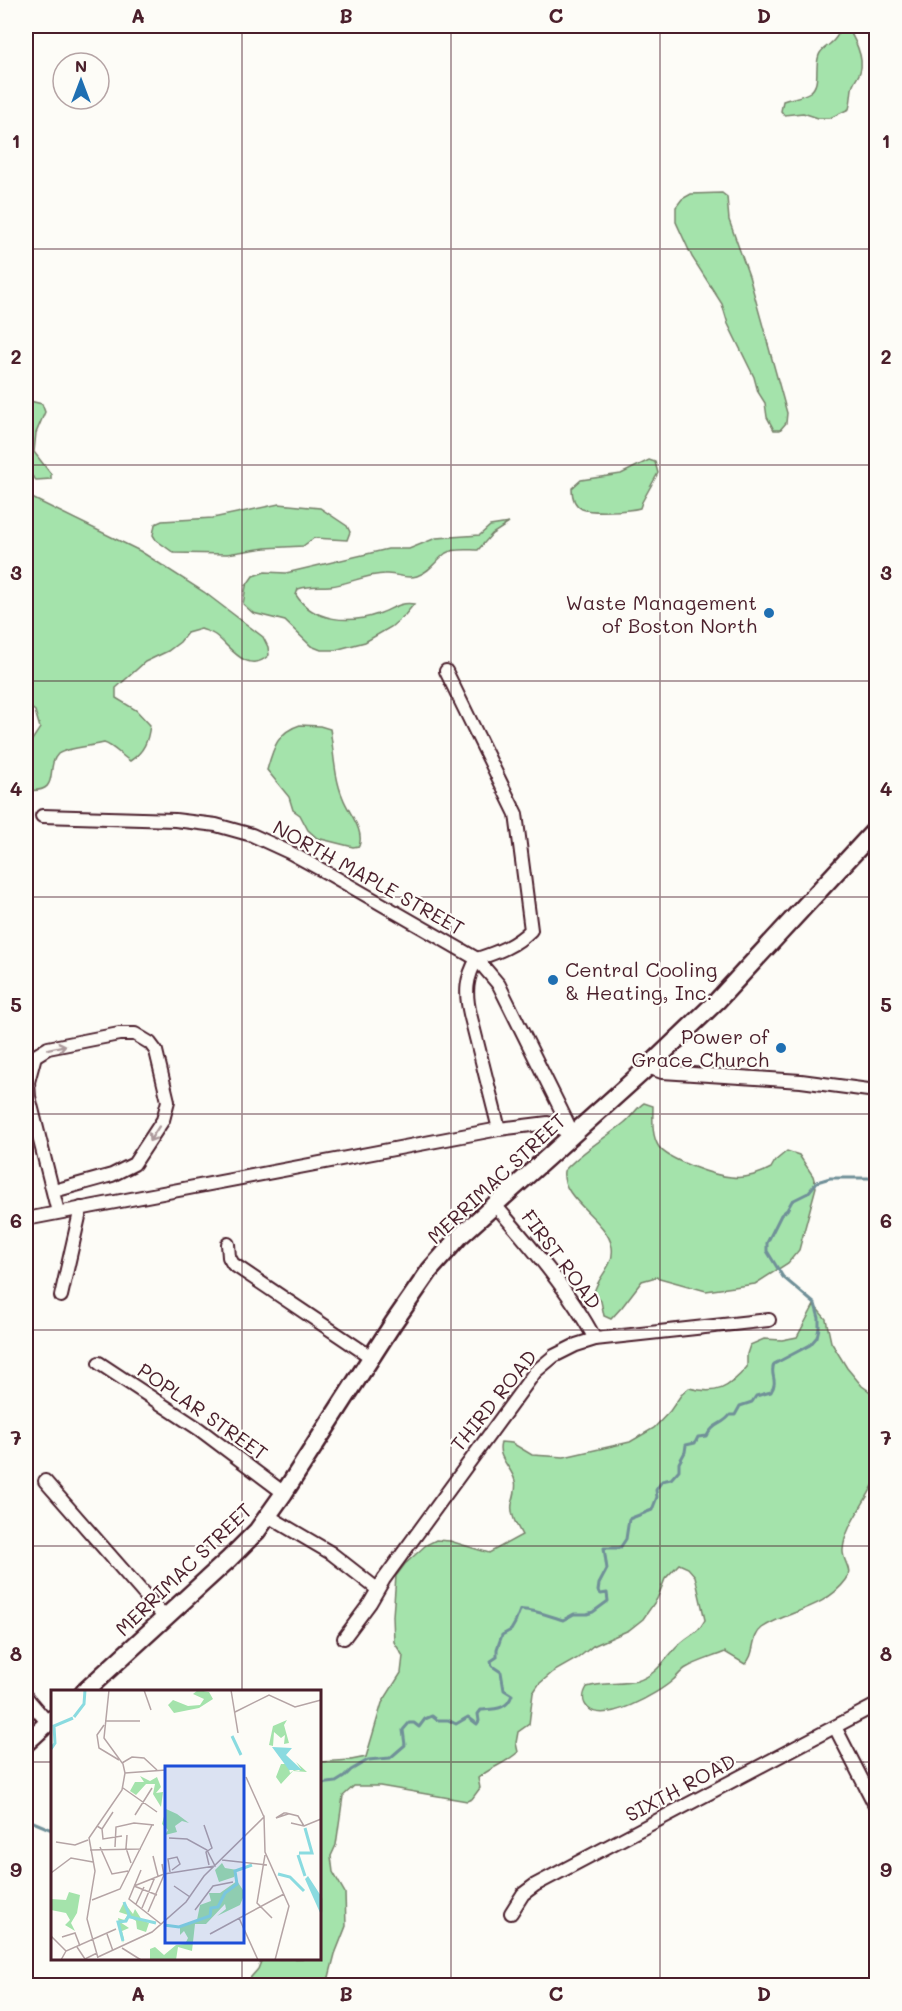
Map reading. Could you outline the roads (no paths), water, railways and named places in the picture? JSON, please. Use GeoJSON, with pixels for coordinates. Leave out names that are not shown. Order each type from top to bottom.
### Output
{"type":"FeatureCollection","features":[{"type":"Feature","properties":{"kind":"main road","name":"MERRIMAC STREET"},"geometry":{"type":"LineString","coordinates":[[86,1690],[243,1546],[268,1516],[394,1322],[434,1265],[459,1237],[648,1067],[717,1001],[876,829]]}},
{"type":"Feature","properties":{"kind":"main road"},"geometry":{"type":"LineString","coordinates":[[26,1743],[50,1721]]}},
{"type":"Feature","properties":{"kind":"street"},"geometry":{"type":"LineString","coordinates":[[446,671],[516,814],[531,930],[520,941],[508,948],[477,959],[468,980],[466,999],[499,1129]]}},
{"type":"Feature","properties":{"kind":"street","name":"NORTH MAPLE STREET"},"geometry":{"type":"LineString","coordinates":[[42,816],[175,820],[216,825],[252,835],[331,874],[477,959],[499,984],[573,1134]]}},
{"type":"Feature","properties":{"kind":"street"},"geometry":{"type":"LineString","coordinates":[[54,1191],[126,1169],[138,1159],[163,1120],[167,1108],[166,1092],[156,1051],[145,1038],[135,1034],[119,1034],[48,1048],[35,1056],[28,1082],[29,1097],[58,1212]]}},
{"type":"Feature","properties":{"kind":"street"},"geometry":{"type":"LineString","coordinates":[[648,1067],[662,1072],[805,1081],[876,1091]]}},
{"type":"Feature","properties":{"kind":"street"},"geometry":{"type":"LineString","coordinates":[[26,1219],[499,1129],[548,1123],[573,1134]]}},
{"type":"Feature","properties":{"kind":"street","name":"FIRST ROAD"},"geometry":{"type":"LineString","coordinates":[[494,1204],[513,1225],[578,1311],[595,1340]]}},
{"type":"Feature","properties":{"kind":"street"},"geometry":{"type":"LineString","coordinates":[[61,1296],[81,1208]]}},
{"type":"Feature","properties":{"kind":"street"},"geometry":{"type":"LineString","coordinates":[[228,1244],[229,1257],[233,1264],[371,1357]]}},
{"type":"Feature","properties":{"kind":"street","name":"THIRD ROAD"},"geometry":{"type":"LineString","coordinates":[[344,1638],[487,1436],[535,1372],[554,1356],[576,1345],[595,1340],[769,1320]]}},
{"type":"Feature","properties":{"kind":"street","name":"POPLAR STREET"},"geometry":{"type":"LineString","coordinates":[[99,1364],[199,1429],[284,1493]]}},
{"type":"Feature","properties":{"kind":"street"},"geometry":{"type":"LineString","coordinates":[[45,1481],[165,1618]]}},
{"type":"Feature","properties":{"kind":"street"},"geometry":{"type":"LineString","coordinates":[[268,1516],[331,1553],[377,1589]]}},
{"type":"Feature","properties":{"kind":"street"},"geometry":{"type":"LineString","coordinates":[[26,1697],[50,1721]]}},
{"type":"Feature","properties":{"kind":"street","name":"SIXTH ROAD"},"geometry":{"type":"LineString","coordinates":[[511,1913],[523,1894],[535,1885],[876,1705]]}},
{"type":"Feature","properties":{"kind":"street"},"geometry":{"type":"LineString","coordinates":[[835,1727],[876,1807]]}},
{"type":"Feature","properties":{"kind":"waterway"},"geometry":{"type":"LineString","coordinates":[[321,1784],[336,1782],[368,1760],[390,1758],[405,1745],[403,1730],[409,1723],[414,1723],[419,1727],[425,1719],[432,1716],[437,1720],[448,1720],[456,1724],[468,1717],[477,1724],[481,1710],[500,1708],[507,1704],[512,1695],[504,1690],[501,1672],[492,1666],[491,1661],[497,1657],[502,1635],[511,1630],[520,1610],[536,1611],[563,1620],[574,1614],[593,1612],[608,1601],[607,1593],[601,1594],[598,1591],[607,1569],[604,1548],[620,1548],[626,1539],[629,1519],[652,1510],[657,1497],[656,1490],[662,1481],[671,1479],[679,1470],[679,1463],[686,1445],[695,1443],[698,1437],[707,1436],[730,1415],[735,1415],[740,1406],[752,1402],[756,1396],[771,1392],[774,1384],[774,1364],[810,1345],[817,1337],[819,1318],[815,1304],[783,1277],[767,1251],[767,1243],[781,1215],[792,1201],[808,1193],[817,1182],[830,1178],[876,1178]]}},
{"type":"Feature","properties":{"kind":"waterway"},"geometry":{"type":"LineString","coordinates":[[26,1819],[51,1830]]}},
{"type":"Feature","properties":{"kind":"place","name":"Waste Management of Boston North"},"geometry":{"type":"Point","coordinates":[769,613]}},
{"type":"Feature","properties":{"kind":"place","name":"Central Cooling & Heating, Inc."},"geometry":{"type":"Point","coordinates":[553,980]}},
{"type":"Feature","properties":{"kind":"place","name":"Power of Grace Church"},"geometry":{"type":"Point","coordinates":[781,1048]}}]}
